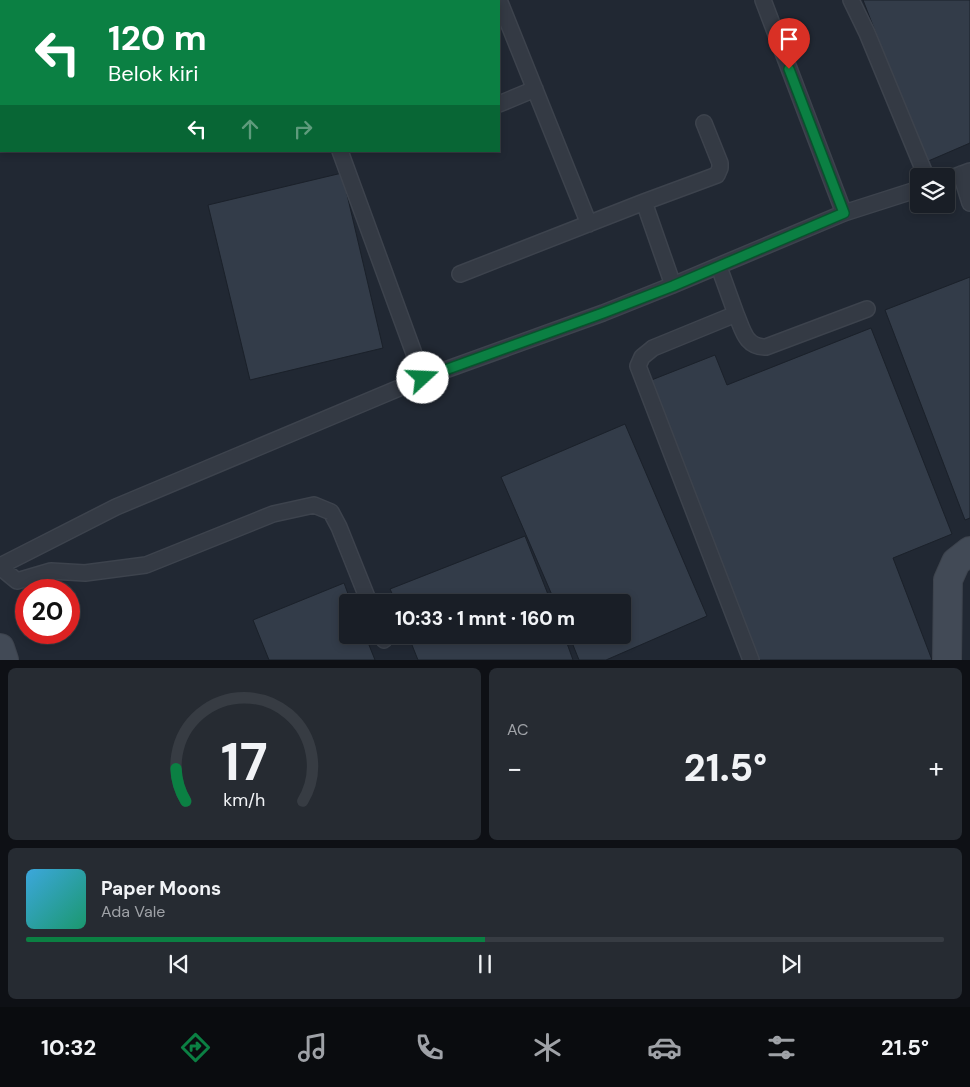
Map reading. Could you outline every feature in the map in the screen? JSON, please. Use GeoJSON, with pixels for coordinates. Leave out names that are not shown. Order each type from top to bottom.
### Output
{"type":"FeatureCollection","features":[{"type":"Feature","properties":{"kind":"main road"},"geometry":{"type":"LineString","coordinates":[[947,660],[948,580],[956,562],[970,551]]}},
{"type":"Feature","properties":{"kind":"main road"},"geometry":{"type":"LineString","coordinates":[[0,648],[4,660]]}},
{"type":"Feature","properties":{"kind":"lane"},"geometry":{"type":"LineString","coordinates":[[763,0],[844,213]]}},
{"type":"Feature","properties":{"kind":"lane"},"geometry":{"type":"LineString","coordinates":[[851,0],[867,33],[923,168]]}},
{"type":"Feature","properties":{"kind":"lane"},"geometry":{"type":"LineString","coordinates":[[500,3],[589,224]]}},
{"type":"Feature","properties":{"kind":"lane"},"geometry":{"type":"LineString","coordinates":[[500,104],[534,89]]}},
{"type":"Feature","properties":{"kind":"lane"},"geometry":{"type":"LineString","coordinates":[[460,274],[717,175],[720,163],[704,123]]}},
{"type":"Feature","properties":{"kind":"lane"},"geometry":{"type":"LineString","coordinates":[[340,152],[423,378]]}},
{"type":"Feature","properties":{"kind":"lane"},"geometry":{"type":"LineString","coordinates":[[966,173],[970,202]]}},
{"type":"Feature","properties":{"kind":"lane"},"geometry":{"type":"LineString","coordinates":[[366,594],[339,526],[331,512],[314,505],[273,514],[146,565],[85,572],[51,571],[17,581],[0,566],[116,507],[423,378],[673,286],[844,213],[910,192]]}},
{"type":"Feature","properties":{"kind":"lane"},"geometry":{"type":"LineString","coordinates":[[644,202],[673,286]]}},
{"type":"Feature","properties":{"kind":"lane"},"geometry":{"type":"LineString","coordinates":[[719,267],[736,314],[749,342],[756,347],[766,347],[867,309]]}},
{"type":"Feature","properties":{"kind":"lane"},"geometry":{"type":"LineString","coordinates":[[736,314],[654,348],[642,357],[638,366],[751,660]]}},
{"type":"Feature","properties":{"kind":"building"},"geometry":{"type":"Polygon","coordinates":[[[863,0],[970,0],[970,143],[926,162],[863,0]]]}},
{"type":"Feature","properties":{"kind":"building"},"geometry":{"type":"Polygon","coordinates":[[[342,173],[383,348],[250,380],[208,205],[342,173]]]}},
{"type":"Feature","properties":{"kind":"building"},"geometry":{"type":"Polygon","coordinates":[[[970,277],[970,518],[965,520],[885,310],[970,277]]]}},
{"type":"Feature","properties":{"kind":"building"},"geometry":{"type":"Polygon","coordinates":[[[871,328],[952,534],[893,558],[932,660],[759,660],[649,381],[715,355],[727,385],[871,328]]]}},
{"type":"Feature","properties":{"kind":"building"},"geometry":{"type":"Polygon","coordinates":[[[625,424],[707,616],[606,660],[579,660],[573,644],[631,644],[631,594],[552,594],[501,477],[625,424]]]}},
{"type":"Feature","properties":{"kind":"building"},"geometry":{"type":"Polygon","coordinates":[[[525,536],[548,594],[392,594],[390,589],[525,536]]]}},
{"type":"Feature","properties":{"kind":"building"},"geometry":{"type":"Polygon","coordinates":[[[344,583],[348,594],[339,594],[339,644],[369,644],[375,660],[269,660],[253,620],[344,583]]]}},
{"type":"Feature","properties":{"kind":"building"},"geometry":{"type":"Polygon","coordinates":[[[412,644],[567,644],[573,660],[418,660],[412,644]]]}},
{"type":"Feature","properties":{"kind":"route"},"geometry":{"type":"LineString","coordinates":[[423,378],[673,286],[844,213],[789,69]]}}]}
